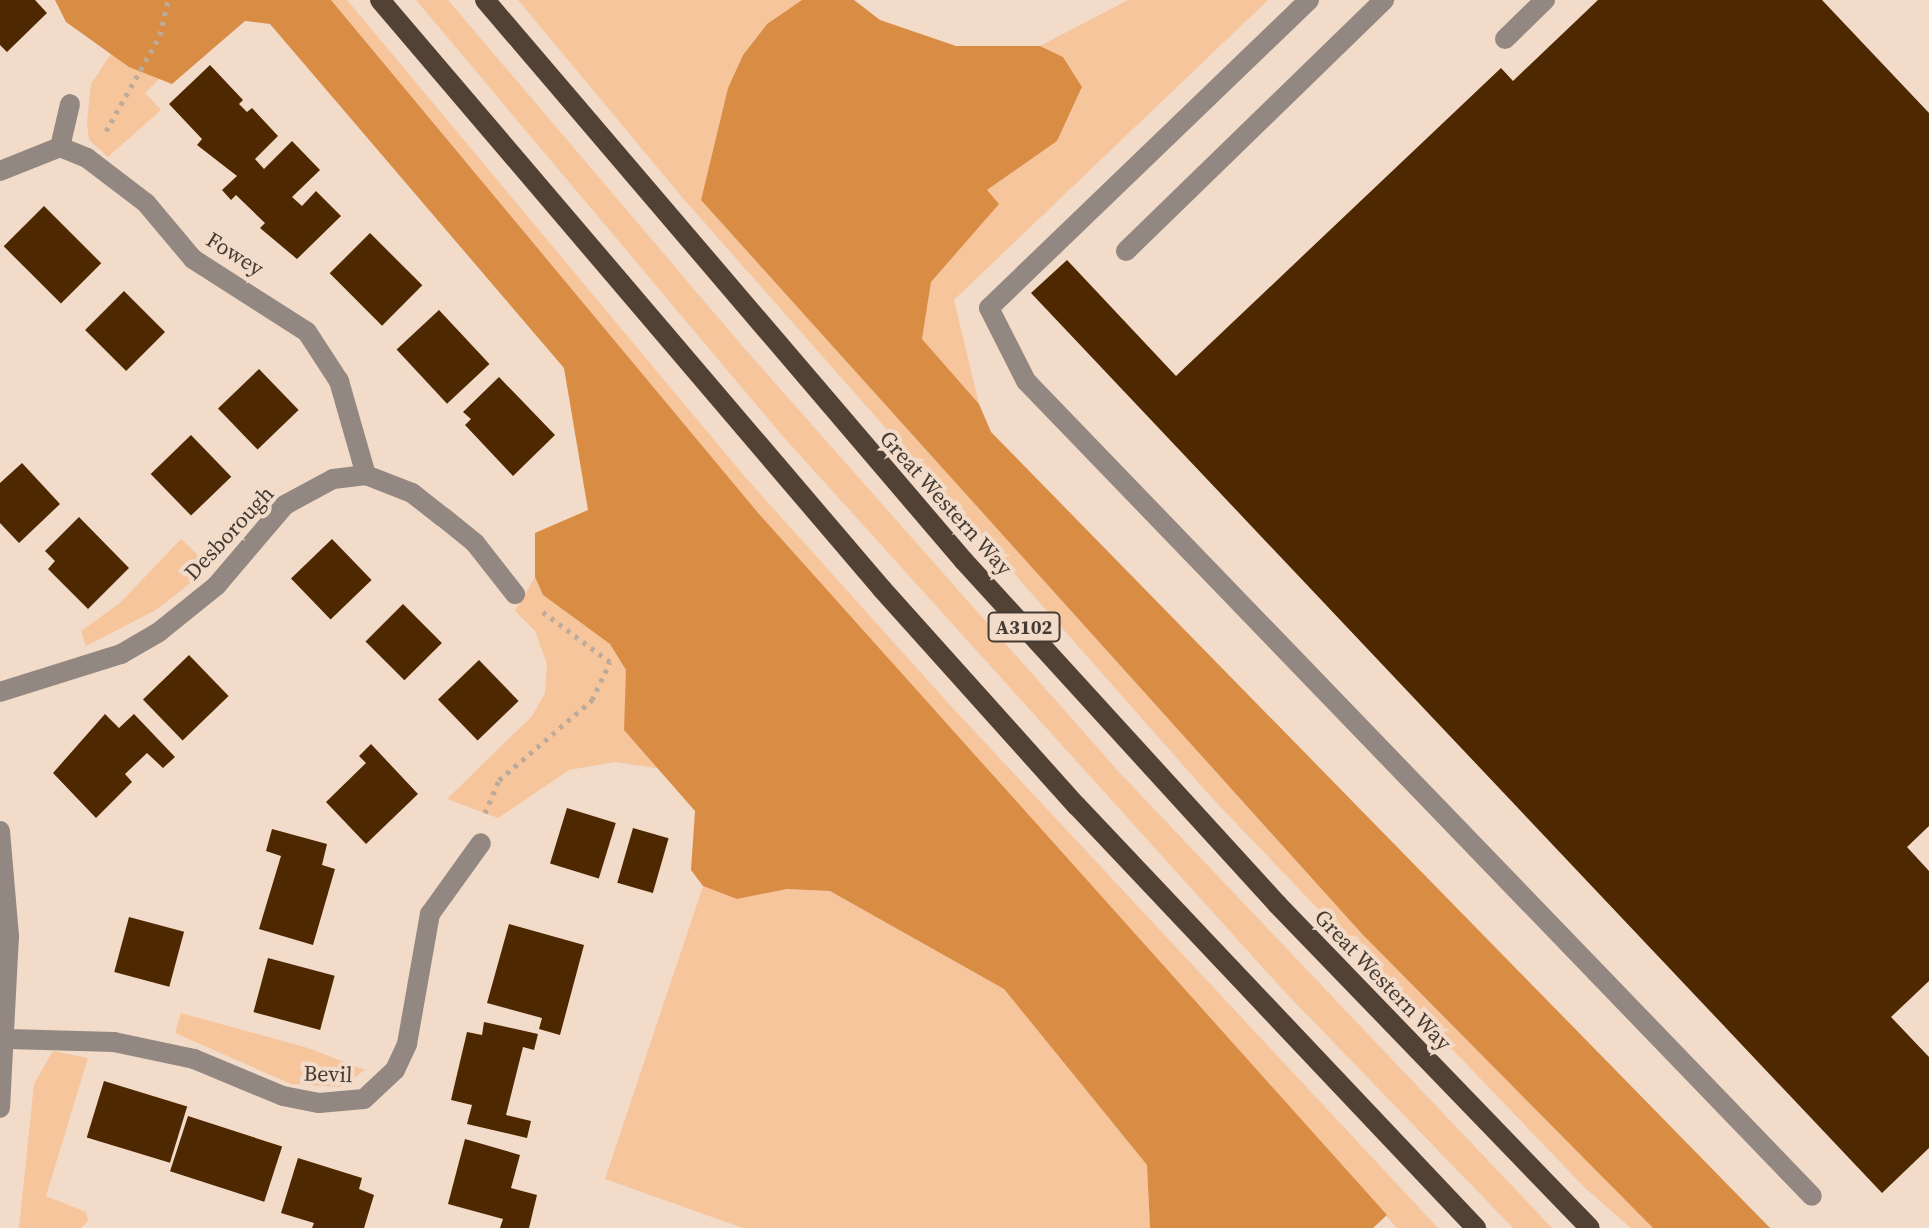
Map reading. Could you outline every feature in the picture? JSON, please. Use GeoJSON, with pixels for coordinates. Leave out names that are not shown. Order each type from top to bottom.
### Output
{"type":"FeatureCollection","features":[{"type":"Feature","properties":{"kind":"main road"},"geometry":{"type":"LineString","coordinates":[[380,0],[882,589],[1077,806],[1476,1228]]}},
{"type":"Feature","properties":{"kind":"main road","name":"Great Western Way"},"geometry":{"type":"LineString","coordinates":[[485,0],[801,376],[985,584],[1277,904],[1590,1228]]}},
{"type":"Feature","properties":{"kind":"street"},"geometry":{"type":"LineString","coordinates":[[1309,0],[989,308],[1026,381],[1812,1196]]}},
{"type":"Feature","properties":{"kind":"street"},"geometry":{"type":"LineString","coordinates":[[1126,251],[1384,0]]}},
{"type":"Feature","properties":{"kind":"street"},"geometry":{"type":"LineString","coordinates":[[1505,39],[1545,0]]}},
{"type":"Feature","properties":{"kind":"street"},"geometry":{"type":"LineString","coordinates":[[0,171],[60,147],[70,104]]}},
{"type":"Feature","properties":{"kind":"street","name":"Fowey"},"geometry":{"type":"LineString","coordinates":[[60,147],[90,160],[146,203],[193,259],[307,332],[339,381],[366,475]]}},
{"type":"Feature","properties":{"kind":"street"},"geometry":{"type":"LineString","coordinates":[[366,475],[412,493],[443,517],[475,543],[515,594]]}},
{"type":"Feature","properties":{"kind":"street","name":"Desborough"},"geometry":{"type":"LineString","coordinates":[[0,692],[121,654],[159,632],[216,586],[285,505],[333,479],[366,475]]}},
{"type":"Feature","properties":{"kind":"street"},"geometry":{"type":"LineString","coordinates":[[0,831],[9,936],[8,1039],[0,1108]]}},
{"type":"Feature","properties":{"kind":"street","name":"Bevil"},"geometry":{"type":"LineString","coordinates":[[8,1039],[114,1042],[194,1059],[283,1096],[319,1103],[364,1099],[395,1070],[407,1044],[430,914],[481,843]]}},
{"type":"Feature","properties":{"kind":"path"},"geometry":{"type":"LineString","coordinates":[[90,160],[160,35],[168,0]]}},
{"type":"Feature","properties":{"kind":"path"},"geometry":{"type":"LineString","coordinates":[[481,843],[487,802],[499,780],[592,700],[610,662],[597,646],[515,594]]}},
{"type":"Feature","properties":{"kind":"shaded area"},"geometry":{"type":"Polygon","coordinates":[[[55,0],[331,0],[759,514],[1387,1215],[1373,1228],[1150,1228],[1147,1165],[1004,989],[830,891],[787,889],[737,899],[703,886],[691,870],[695,811],[624,730],[626,670],[610,644],[543,595],[535,577],[535,533],[588,510],[564,368],[270,24],[245,21],[172,84],[129,67],[66,22],[55,0]]]}},
{"type":"Feature","properties":{"kind":"shaded area"},"geometry":{"type":"Polygon","coordinates":[[[331,0],[347,0],[746,478],[949,704],[1438,1228],[1397,1228],[759,514],[331,0]]]}},
{"type":"Feature","properties":{"kind":"shaded area"},"geometry":{"type":"Polygon","coordinates":[[[416,0],[448,0],[744,348],[1119,772],[1552,1228],[1513,1228],[1284,991],[780,433],[416,0]]]}},
{"type":"Feature","properties":{"kind":"shaded area"},"geometry":{"type":"Polygon","coordinates":[[[518,0],[802,0],[767,24],[743,55],[728,88],[701,200],[1363,935],[1653,1228],[1631,1228],[1585,1188],[1212,798],[681,196],[518,0]]]}},
{"type":"Feature","properties":{"kind":"shaded area"},"geometry":{"type":"Polygon","coordinates":[[[802,0],[854,0],[880,20],[956,46],[1040,46],[1063,57],[1082,87],[1057,141],[987,190],[999,204],[931,282],[922,339],[979,404],[991,432],[1770,1228],[1653,1228],[1363,935],[701,200],[728,88],[743,55],[767,24],[802,0]]]}},
{"type":"Feature","properties":{"kind":"shaded area"},"geometry":{"type":"Polygon","coordinates":[[[1128,0],[1268,0],[954,300],[979,404],[922,339],[931,282],[962,242],[987,190],[1057,141],[1082,88],[1063,57],[1040,46],[1128,0]]]}},
{"type":"Feature","properties":{"kind":"shaded area"},"geometry":{"type":"Polygon","coordinates":[[[111,54],[159,79],[145,93],[161,110],[108,157],[89,140],[87,122],[91,84],[111,54]]]}},
{"type":"Feature","properties":{"kind":"shaded area"},"geometry":{"type":"Polygon","coordinates":[[[181,539],[203,560],[203,573],[156,610],[86,646],[81,631],[120,603],[181,539]]]}},
{"type":"Feature","properties":{"kind":"shaded area"},"geometry":{"type":"Polygon","coordinates":[[[535,577],[543,595],[610,644],[627,670],[624,730],[663,769],[615,762],[569,770],[498,818],[447,799],[532,716],[545,693],[547,664],[535,631],[515,611],[535,577]]]}},
{"type":"Feature","properties":{"kind":"shaded area"},"geometry":{"type":"Polygon","coordinates":[[[703,886],[737,899],[787,889],[830,891],[1004,989],[1147,1165],[1150,1228],[743,1228],[605,1179],[703,886]]]}},
{"type":"Feature","properties":{"kind":"shaded area"},"geometry":{"type":"Polygon","coordinates":[[[181,1013],[308,1048],[365,1070],[340,1087],[291,1084],[175,1033],[181,1013]]]}},
{"type":"Feature","properties":{"kind":"shaded area"},"geometry":{"type":"Polygon","coordinates":[[[53,1051],[88,1058],[46,1196],[86,1212],[88,1221],[81,1228],[19,1228],[34,1084],[53,1051]]]}},
{"type":"Feature","properties":{"kind":"building"},"geometry":{"type":"Polygon","coordinates":[[[0,0],[35,0],[47,13],[7,52],[0,45],[0,0]]]}},
{"type":"Feature","properties":{"kind":"building"},"geometry":{"type":"Polygon","coordinates":[[[1598,0],[1822,0],[1929,113],[1929,826],[1907,847],[1929,871],[1929,981],[1891,1017],[1929,1057],[1929,1148],[1882,1193],[1031,293],[1067,260],[1176,376],[1501,68],[1513,81],[1598,0]]]}},
{"type":"Feature","properties":{"kind":"building"},"geometry":{"type":"Polygon","coordinates":[[[210,65],[243,100],[239,104],[247,112],[252,108],[278,136],[255,159],[264,169],[292,141],[320,170],[292,197],[302,206],[316,191],[341,216],[297,259],[260,228],[265,223],[236,195],[231,200],[222,190],[237,176],[197,145],[202,139],[169,104],[210,65]]]}},
{"type":"Feature","properties":{"kind":"building"},"geometry":{"type":"Polygon","coordinates":[[[44,206],[101,263],[61,304],[4,246],[44,206]]]}},
{"type":"Feature","properties":{"kind":"building"},"geometry":{"type":"Polygon","coordinates":[[[370,233],[422,285],[382,326],[330,273],[370,233]]]}},
{"type":"Feature","properties":{"kind":"building"},"geometry":{"type":"Polygon","coordinates":[[[124,291],[165,332],[126,371],[85,330],[124,291]]]}},
{"type":"Feature","properties":{"kind":"building"},"geometry":{"type":"Polygon","coordinates":[[[439,310],[489,364],[447,404],[397,350],[439,310]]]}},
{"type":"Feature","properties":{"kind":"building"},"geometry":{"type":"Polygon","coordinates":[[[259,369],[299,410],[258,450],[218,409],[259,369]]]}},
{"type":"Feature","properties":{"kind":"building"},"geometry":{"type":"Polygon","coordinates":[[[499,377],[555,435],[513,476],[465,425],[471,419],[463,412],[499,377]]]}},
{"type":"Feature","properties":{"kind":"building"},"geometry":{"type":"Polygon","coordinates":[[[191,435],[231,477],[191,516],[151,474],[191,435]]]}},
{"type":"Feature","properties":{"kind":"building"},"geometry":{"type":"Polygon","coordinates":[[[22,463],[60,504],[19,543],[0,523],[0,483],[22,463]]]}},
{"type":"Feature","properties":{"kind":"building"},"geometry":{"type":"Polygon","coordinates":[[[79,517],[129,568],[88,609],[48,569],[55,561],[45,551],[79,517]]]}},
{"type":"Feature","properties":{"kind":"building"},"geometry":{"type":"Polygon","coordinates":[[[332,539],[372,580],[331,620],[291,579],[332,539]]]}},
{"type":"Feature","properties":{"kind":"building"},"geometry":{"type":"Polygon","coordinates":[[[403,604],[442,643],[404,680],[366,641],[403,604]]]}},
{"type":"Feature","properties":{"kind":"building"},"geometry":{"type":"Polygon","coordinates":[[[189,655],[229,696],[183,740],[143,699],[189,655]]]}},
{"type":"Feature","properties":{"kind":"building"},"geometry":{"type":"Polygon","coordinates":[[[479,660],[519,701],[478,741],[438,700],[479,660]]]}},
{"type":"Feature","properties":{"kind":"building"},"geometry":{"type":"Polygon","coordinates":[[[105,714],[119,728],[134,714],[175,757],[163,768],[147,753],[125,774],[132,782],[96,818],[53,773],[105,714]]]}},
{"type":"Feature","properties":{"kind":"building"},"geometry":{"type":"Polygon","coordinates":[[[371,744],[418,794],[366,844],[326,802],[366,763],[359,756],[371,744]]]}},
{"type":"Feature","properties":{"kind":"building"},"geometry":{"type":"Polygon","coordinates":[[[567,808],[616,823],[599,878],[550,863],[567,808]]]}},
{"type":"Feature","properties":{"kind":"building"},"geometry":{"type":"Polygon","coordinates":[[[633,828],[669,838],[653,893],[617,883],[633,828]]]}},
{"type":"Feature","properties":{"kind":"building"},"geometry":{"type":"Polygon","coordinates":[[[272,829],[327,844],[322,865],[335,869],[313,945],[259,929],[281,856],[266,851],[272,829]]]}},
{"type":"Feature","properties":{"kind":"building"},"geometry":{"type":"Polygon","coordinates":[[[129,917],[184,932],[169,987],[114,972],[129,917]]]}},
{"type":"Feature","properties":{"kind":"building"},"geometry":{"type":"Polygon","coordinates":[[[509,924],[584,945],[560,1035],[539,1029],[542,1018],[487,1003],[509,924]]]}},
{"type":"Feature","properties":{"kind":"building"},"geometry":{"type":"Polygon","coordinates":[[[268,958],[335,976],[320,1030],[254,1012],[268,958]]]}},
{"type":"Feature","properties":{"kind":"building"},"geometry":{"type":"Polygon","coordinates":[[[484,1022],[538,1034],[534,1050],[523,1047],[506,1115],[531,1121],[527,1138],[467,1124],[472,1105],[451,1100],[467,1032],[482,1035],[484,1022]]]}},
{"type":"Feature","properties":{"kind":"building"},"geometry":{"type":"Polygon","coordinates":[[[104,1081],[187,1106],[170,1163],[87,1137],[104,1081]]]}},
{"type":"Feature","properties":{"kind":"building"},"geometry":{"type":"Polygon","coordinates":[[[188,1116],[282,1147],[264,1202],[170,1171],[188,1116]]]}},
{"type":"Feature","properties":{"kind":"building"},"geometry":{"type":"Polygon","coordinates":[[[465,1139],[520,1155],[511,1188],[537,1195],[529,1228],[500,1228],[503,1219],[448,1204],[465,1139]]]}},
{"type":"Feature","properties":{"kind":"building"},"geometry":{"type":"Polygon","coordinates":[[[298,1158],[362,1178],[359,1189],[374,1195],[364,1228],[312,1228],[314,1223],[281,1213],[298,1158]]]}}]}
